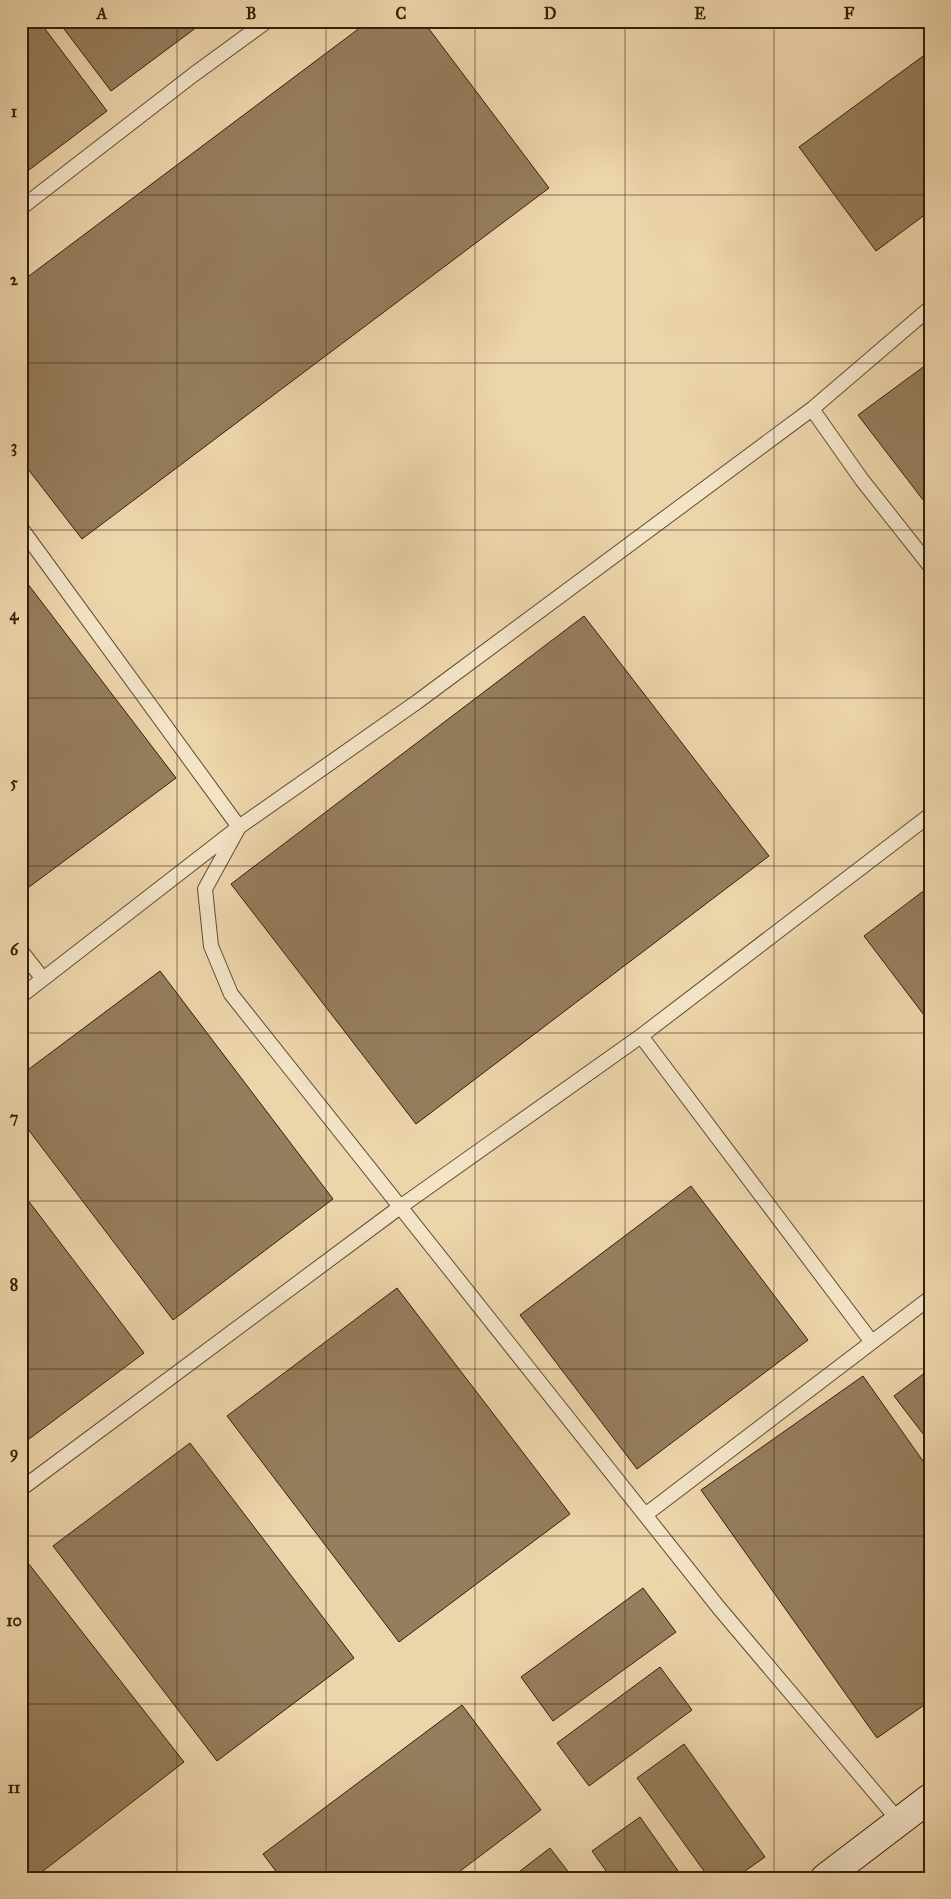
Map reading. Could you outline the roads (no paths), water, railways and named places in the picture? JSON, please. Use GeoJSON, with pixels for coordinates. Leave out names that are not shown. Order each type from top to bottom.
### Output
{"type":"FeatureCollection","features":[{"type":"Feature","properties":{"kind":"main road"},"geometry":{"type":"LineString","coordinates":[[825,1878],[930,1798]]}},
{"type":"Feature","properties":{"kind":"lane"},"geometry":{"type":"LineString","coordinates":[[21,208],[267,21]]}},
{"type":"Feature","properties":{"kind":"lane"},"geometry":{"type":"LineString","coordinates":[[21,996],[239,827],[417,702],[812,409],[930,308]]}},
{"type":"Feature","properties":{"kind":"lane"},"geometry":{"type":"LineString","coordinates":[[812,409],[862,480],[930,566]]}},
{"type":"Feature","properties":{"kind":"lane"},"geometry":{"type":"LineString","coordinates":[[21,528],[239,827]]}},
{"type":"Feature","properties":{"kind":"lane"},"geometry":{"type":"LineString","coordinates":[[21,1489],[400,1207],[641,1036],[930,815]]}},
{"type":"Feature","properties":{"kind":"lane"},"geometry":{"type":"LineString","coordinates":[[239,827],[204,889],[211,946],[231,994],[719,1608],[899,1821]]}},
{"type":"Feature","properties":{"kind":"lane"},"geometry":{"type":"LineString","coordinates":[[21,951],[43,979]]}},
{"type":"Feature","properties":{"kind":"lane"},"geometry":{"type":"LineString","coordinates":[[641,1036],[871,1342]]}},
{"type":"Feature","properties":{"kind":"lane"},"geometry":{"type":"LineString","coordinates":[[645,1515],[930,1298]]}}]}
